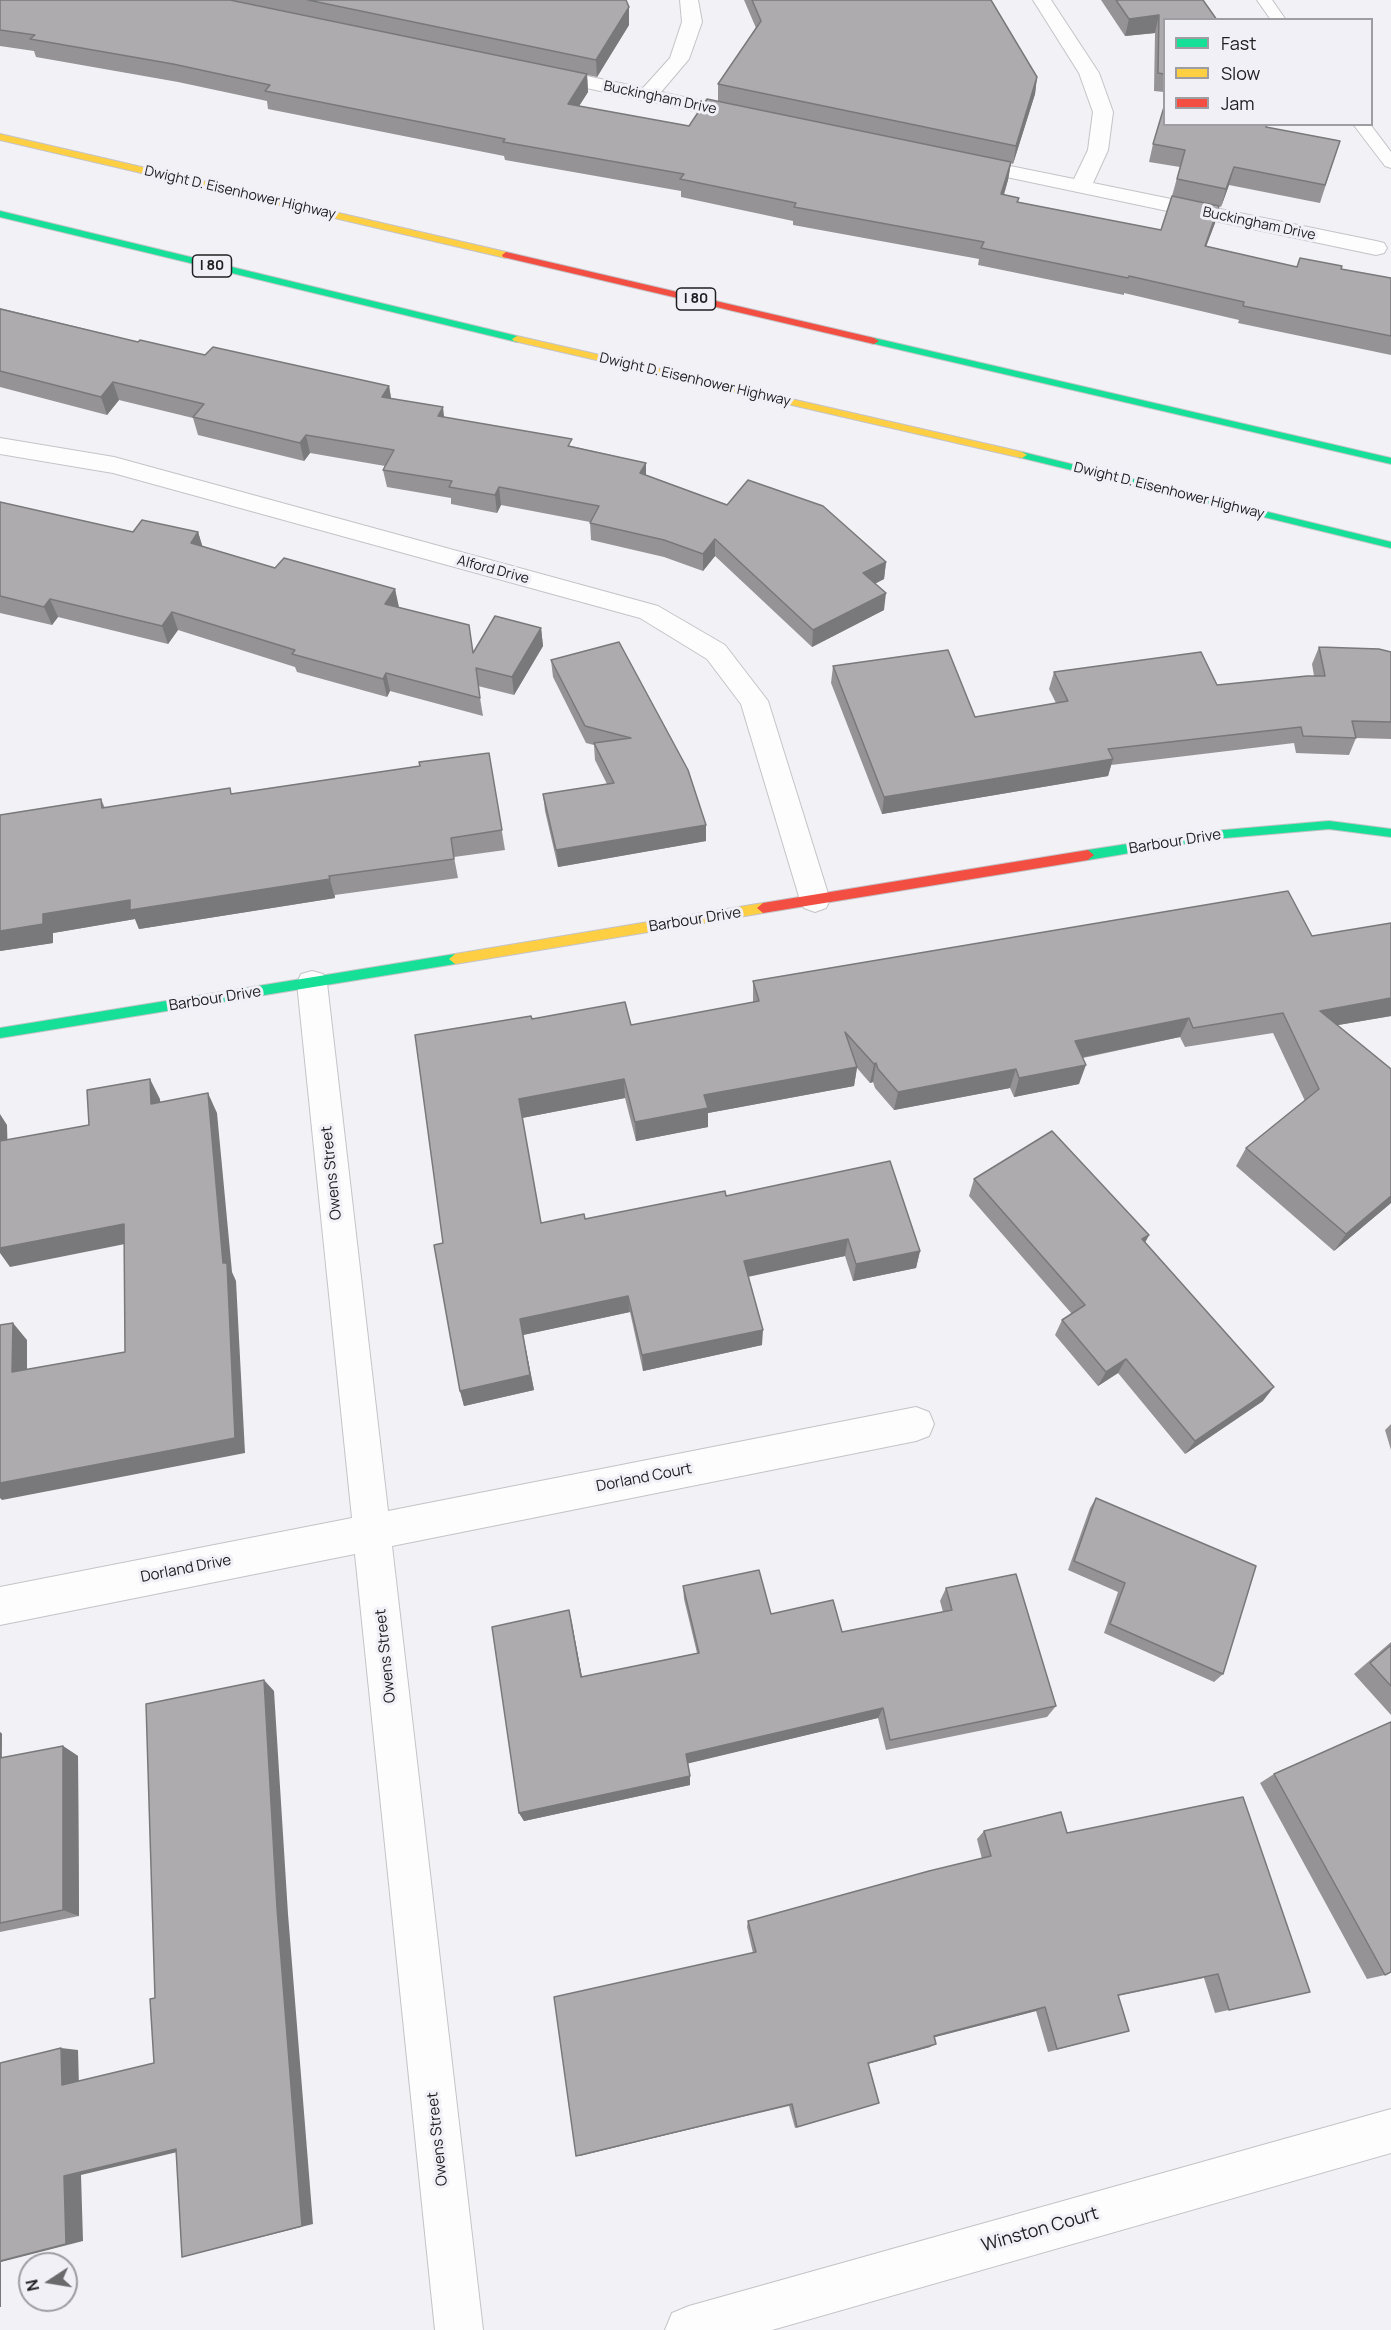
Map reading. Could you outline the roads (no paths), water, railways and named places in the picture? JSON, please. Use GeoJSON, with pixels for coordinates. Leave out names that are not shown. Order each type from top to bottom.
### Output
{"type":"FeatureCollection","features":[{"type":"Feature","properties":{"kind":"main road","name":"Dwight D. Eisenhower Highway"},"geometry":{"type":"LineString","coordinates":[[0,137],[1391,461]]}},
{"type":"Feature","properties":{"kind":"main road","name":"Dwight D. Eisenhower Highway"},"geometry":{"type":"LineString","coordinates":[[0,214],[413,315],[995,448],[1391,545]]}},
{"type":"Feature","properties":{"kind":"main road","name":"Barbour Drive"},"geometry":{"type":"LineString","coordinates":[[0,1034],[1213,835],[1329,825],[1391,832]]}},
{"type":"Feature","properties":{"kind":"street"},"geometry":{"type":"LineString","coordinates":[[648,95],[679,59],[692,22],[689,0]]}},
{"type":"Feature","properties":{"kind":"street"},"geometry":{"type":"LineString","coordinates":[[1042,0],[1089,74],[1103,112],[1098,150],[1081,187]]}},
{"type":"Feature","properties":{"kind":"street","name":"Buckingham Drive"},"geometry":{"type":"LineString","coordinates":[[519,68],[765,120]]}},
{"type":"Feature","properties":{"kind":"street","name":"Buckingham Drive"},"geometry":{"type":"LineString","coordinates":[[952,160],[1376,248]]}},
{"type":"Feature","properties":{"kind":"street","name":"Alford Drive"},"geometry":{"type":"LineString","coordinates":[[0,446],[114,465],[649,612],[716,652],[754,701],[815,900]]}},
{"type":"Feature","properties":{"kind":"street","name":"Owens Street"},"geometry":{"type":"LineString","coordinates":[[312,983],[459,2330]]}},
{"type":"Feature","properties":{"kind":"street","name":"Dorland Court"},"geometry":{"type":"LineString","coordinates":[[373,1533],[916,1424]]}},
{"type":"Feature","properties":{"kind":"street","name":"Dorland Drive"},"geometry":{"type":"LineString","coordinates":[[0,1606],[373,1533]]}},
{"type":"Feature","properties":{"kind":"street","name":"Winston Court"},"geometry":{"type":"LineString","coordinates":[[689,2330],[1391,2131]]}},
{"type":"Feature","properties":{"kind":"lane"},"geometry":{"type":"LineString","coordinates":[[1264,0],[1278,18]]}},
{"type":"Feature","properties":{"kind":"lane"},"geometry":{"type":"LineString","coordinates":[[1363,126],[1391,163]]}}]}
